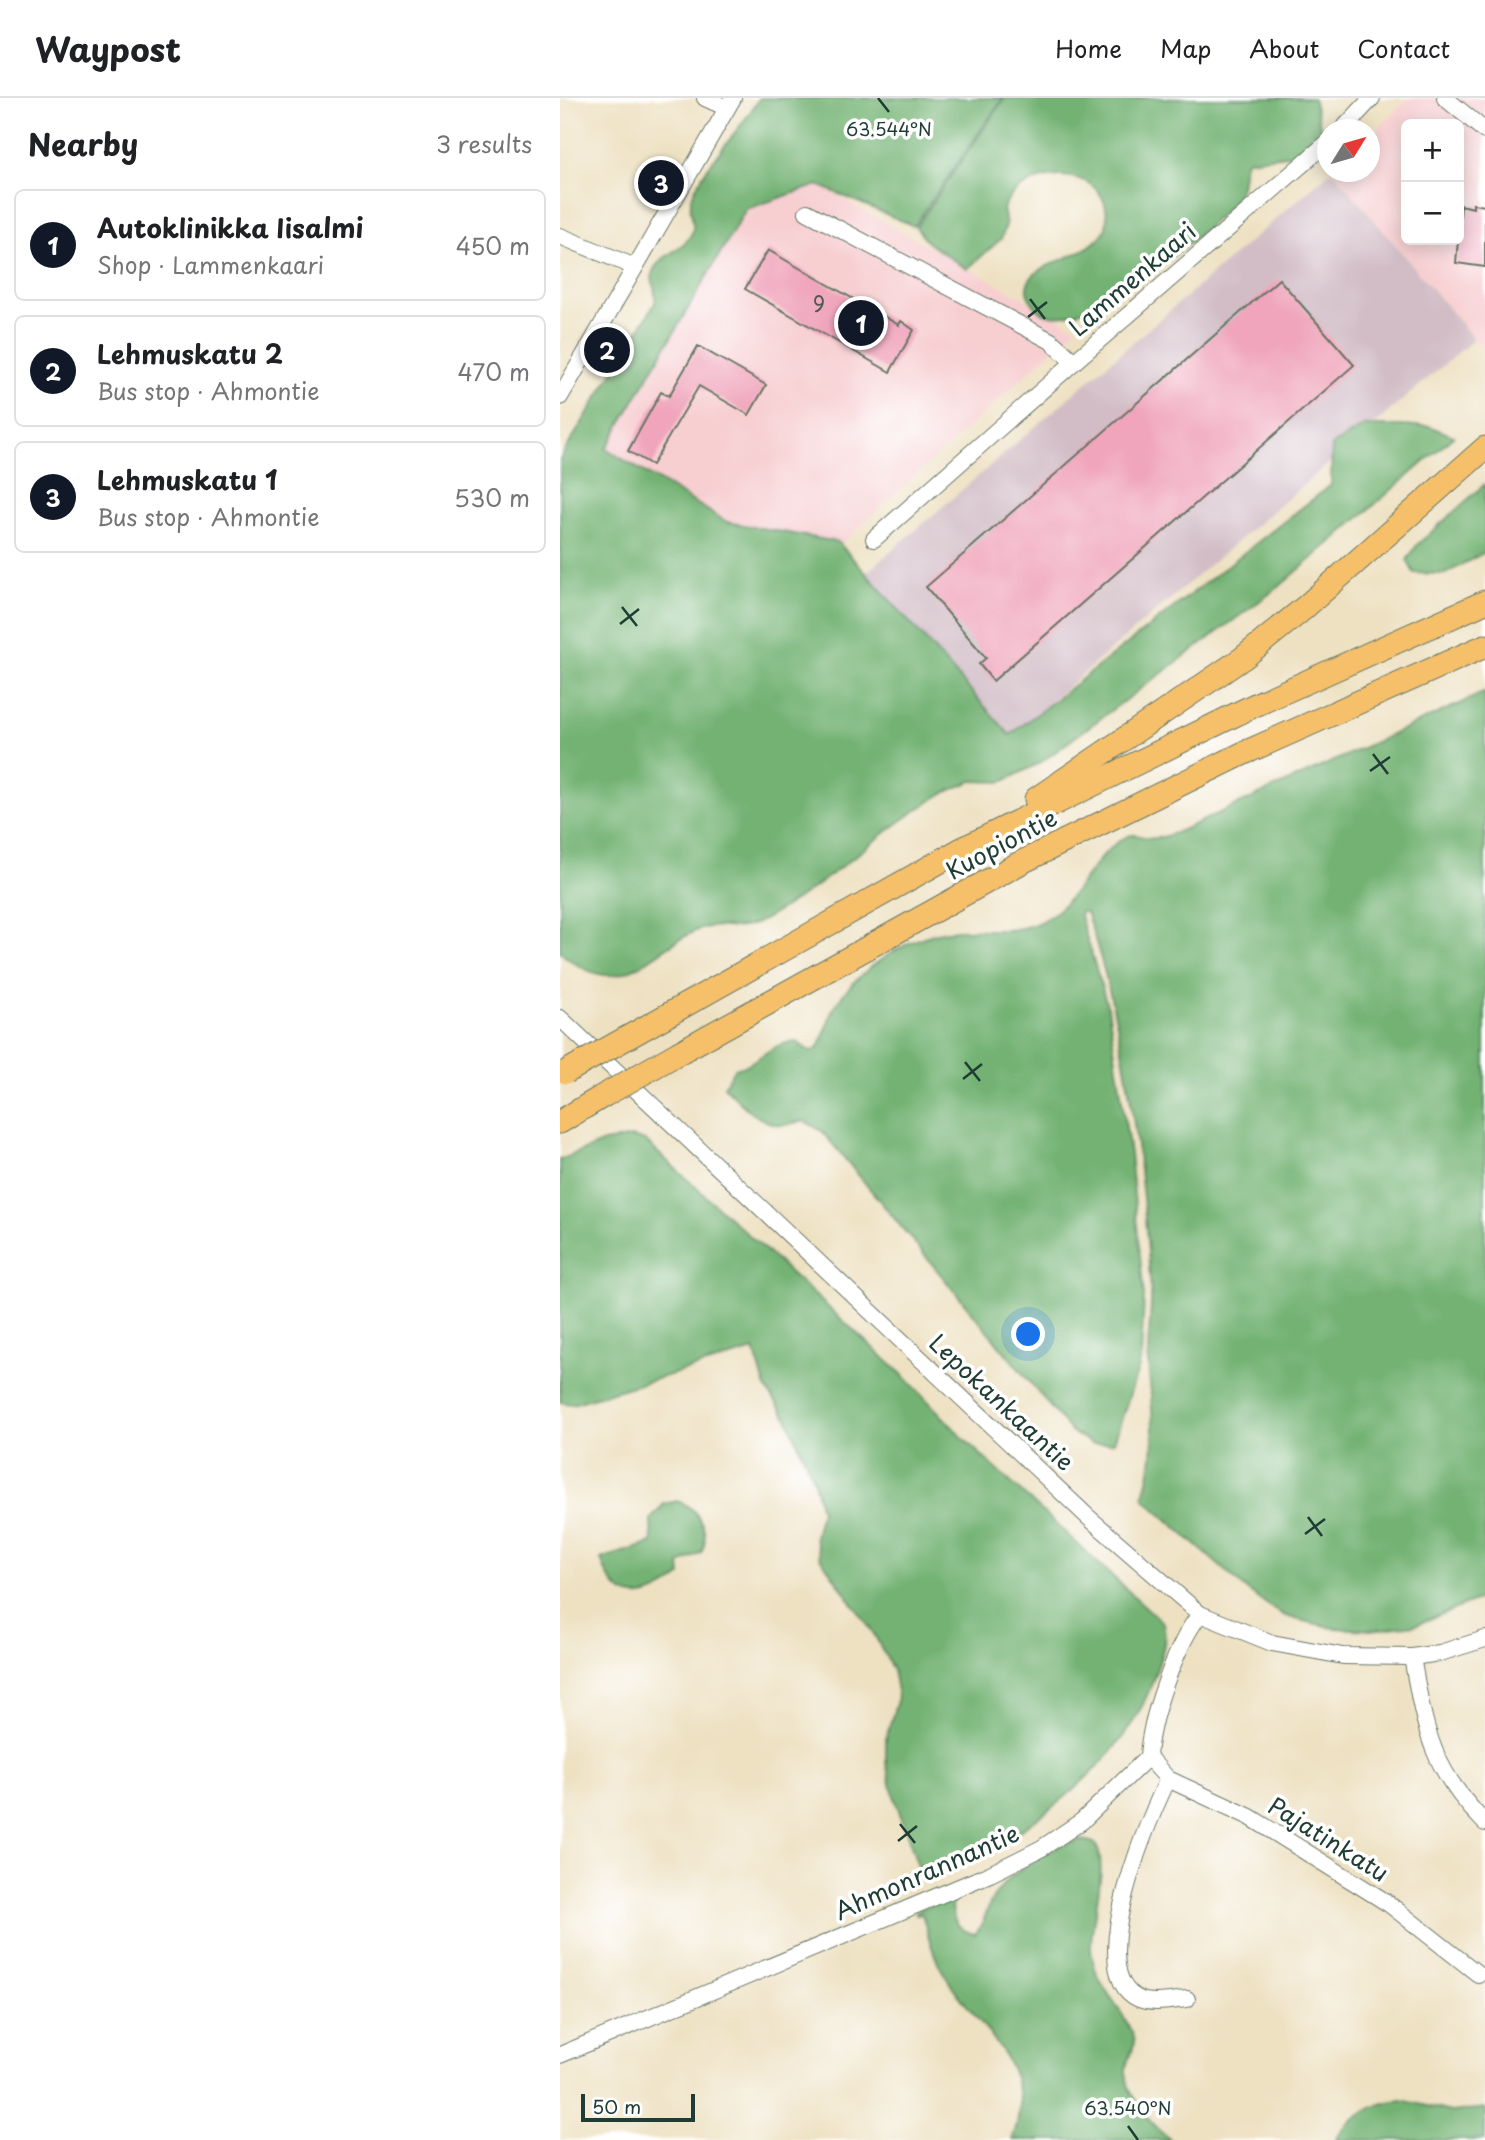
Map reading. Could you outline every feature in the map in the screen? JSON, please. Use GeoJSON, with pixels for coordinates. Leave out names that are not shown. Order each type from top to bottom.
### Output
{"type":"FeatureCollection","features":[{"type":"Feature","properties":{"kind":"highway"},"geometry":{"type":"LineString","coordinates":[[962,849],[1243,658],[1313,601],[1485,448]]}},
{"type":"Feature","properties":{"kind":"highway","name":"Kuopiontie"},"geometry":{"type":"LineString","coordinates":[[563,1074],[962,849],[1255,705],[1485,602]]}},
{"type":"Feature","properties":{"kind":"highway","name":"Kuopiontie"},"geometry":{"type":"LineString","coordinates":[[560,1122],[680,1052],[1020,863],[1242,754],[1485,646]]}},
{"type":"Feature","properties":{"kind":"street"},"geometry":{"type":"LineString","coordinates":[[560,397],[730,103],[705,98]]}},
{"type":"Feature","properties":{"kind":"street"},"geometry":{"type":"LineString","coordinates":[[1352,119],[1372,98]]}},
{"type":"Feature","properties":{"kind":"street"},"geometry":{"type":"LineString","coordinates":[[1445,98],[1485,131]]}},
{"type":"Feature","properties":{"kind":"street","name":"Lammenkaari"},"geometry":{"type":"LineString","coordinates":[[807,212],[1051,341],[1074,362],[1317,152]]}},
{"type":"Feature","properties":{"kind":"street"},"geometry":{"type":"LineString","coordinates":[[560,236],[635,267]]}},
{"type":"Feature","properties":{"kind":"street"},"geometry":{"type":"LineString","coordinates":[[874,540],[1074,362]]}},
{"type":"Feature","properties":{"kind":"street","name":"Lepokankaantie"},"geometry":{"type":"LineString","coordinates":[[560,1018],[1079,1507],[1200,1614],[1272,1643],[1343,1656],[1412,1657],[1440,1653],[1485,1639]]}},
{"type":"Feature","properties":{"kind":"street"},"geometry":{"type":"LineString","coordinates":[[1148,1757],[1150,1730],[1188,1629],[1200,1614]]}},
{"type":"Feature","properties":{"kind":"street"},"geometry":{"type":"LineString","coordinates":[[1412,1657],[1434,1754],[1463,1801],[1485,1824]]}},
{"type":"Feature","properties":{"kind":"street","name":"Pajatinkatu"},"geometry":{"type":"LineString","coordinates":[[1148,1757],[1167,1779],[1250,1817],[1389,1904],[1478,1974]]}},
{"type":"Feature","properties":{"kind":"street","name":"Ahmonrannantie"},"geometry":{"type":"LineString","coordinates":[[560,2054],[990,1874],[1042,1848],[1082,1821],[1148,1757]]}},
{"type":"Feature","properties":{"kind":"street"},"geometry":{"type":"LineString","coordinates":[[1167,1779],[1150,1817],[1115,1929],[1116,1962],[1119,1979],[1139,2000],[1152,2002],[1187,1999]]}},
{"type":"Feature","properties":{"kind":"shaded area"},"geometry":{"type":"Polygon","coordinates":[[[1410,98],[1485,98],[1485,351],[1342,182],[1380,182],[1380,126],[1410,98]]]}},
{"type":"Feature","properties":{"kind":"shaded area"},"geometry":{"type":"Polygon","coordinates":[[[774,161],[1077,328],[808,574],[591,468],[774,161]]]}},
{"type":"Feature","properties":{"kind":"shaded area"},"geometry":{"type":"Polygon","coordinates":[[[1318,182],[1342,182],[1474,339],[1010,736],[866,573],[1318,182]]]}},
{"type":"Feature","properties":{"kind":"green space"},"geometry":{"type":"Polygon","coordinates":[[[759,98],[1003,98],[914,226],[818,185],[746,209],[606,449],[727,522],[838,542],[1010,735],[1331,485],[1332,445],[1364,426],[1429,426],[1454,436],[1280,586],[1040,763],[1002,782],[972,781],[944,793],[897,824],[808,891],[761,921],[734,928],[704,928],[676,941],[630,970],[615,975],[599,974],[581,967],[560,952],[560,459],[655,303],[653,271],[661,260],[684,244],[692,233],[692,199],[701,179],[759,98]]]}},
{"type":"Feature","properties":{"kind":"green space"},"geometry":{"type":"Polygon","coordinates":[[[1005,98],[1313,98],[1318,119],[1317,141],[1295,154],[1247,160],[1237,196],[1197,237],[1141,279],[1111,298],[1082,311],[1057,316],[1039,310],[1032,303],[1027,287],[1039,270],[1088,247],[1099,239],[1106,228],[1106,206],[1097,190],[1083,181],[1066,176],[1047,177],[1029,183],[1013,193],[1003,208],[1006,225],[1001,239],[967,269],[928,243],[916,227],[1005,98]]]}},
{"type":"Feature","properties":{"kind":"green space"},"geometry":{"type":"Polygon","coordinates":[[[1485,484],[1485,552],[1445,574],[1414,573],[1407,560],[1417,545],[1485,484]]]}},
{"type":"Feature","properties":{"kind":"green space"},"geometry":{"type":"Polygon","coordinates":[[[1485,692],[1485,1597],[1415,1625],[1371,1630],[1335,1628],[1283,1615],[1249,1592],[1143,1498],[1151,1464],[1153,1430],[1148,1362],[1151,1293],[1143,1199],[1122,1051],[1100,956],[1086,912],[1081,912],[1080,916],[1108,1008],[1130,1154],[1144,1297],[1141,1360],[1114,1442],[1093,1444],[1071,1432],[822,1131],[804,1121],[784,1125],[765,1121],[749,1111],[724,1086],[734,1069],[780,1045],[797,1042],[809,1051],[815,1051],[831,1013],[843,994],[868,969],[899,949],[947,931],[1019,929],[1042,921],[1065,903],[1112,847],[1128,836],[1157,838],[1180,831],[1485,692]]]}},
{"type":"Feature","properties":{"kind":"green space"},"geometry":{"type":"Polygon","coordinates":[[[632,1137],[645,1141],[905,1377],[965,1440],[1163,1623],[1163,1648],[1145,1700],[1115,1747],[1097,1768],[1054,1806],[988,1850],[922,1878],[894,1796],[886,1763],[886,1738],[898,1697],[893,1670],[874,1634],[820,1557],[815,1537],[821,1511],[814,1481],[787,1418],[766,1388],[754,1350],[572,1404],[560,1402],[560,1160],[604,1142],[632,1137]]]}},
{"type":"Feature","properties":{"kind":"green space"},"geometry":{"type":"Polygon","coordinates":[[[677,1501],[691,1509],[701,1522],[705,1537],[701,1553],[680,1564],[681,1576],[656,1592],[644,1596],[624,1593],[607,1575],[601,1559],[652,1543],[651,1519],[664,1504],[677,1501]]]}},
{"type":"Feature","properties":{"kind":"green space"},"geometry":{"type":"Polygon","coordinates":[[[1083,1840],[1094,1843],[1101,1864],[1091,1948],[1093,1962],[1102,1984],[1127,2022],[1134,2040],[1126,2069],[1127,2079],[1141,2109],[1155,2127],[1171,2140],[1012,2140],[1019,2112],[1017,2087],[1009,2064],[997,2043],[950,1982],[935,1955],[922,1914],[916,1915],[916,1911],[955,1895],[952,1908],[955,1920],[962,1929],[975,1934],[992,1900],[1009,1879],[1045,1853],[1083,1840]]]}},
{"type":"Feature","properties":{"kind":"green space"},"geometry":{"type":"Polygon","coordinates":[[[1402,2100],[1451,2112],[1485,2108],[1485,2140],[1336,2140],[1355,2117],[1373,2107],[1402,2100]]]}},
{"type":"Feature","properties":{"kind":"building"},"geometry":{"type":"Polygon","coordinates":[[[1473,204],[1485,206],[1485,267],[1456,263],[1458,245],[1464,245],[1464,206],[1473,208],[1473,204]]]}},
{"type":"Feature","properties":{"kind":"building"},"geometry":{"type":"Polygon","coordinates":[[[768,250],[899,325],[901,321],[914,330],[890,372],[745,289],[768,250]]]}},
{"type":"Feature","properties":{"kind":"building"},"geometry":{"type":"Polygon","coordinates":[[[1279,279],[1354,365],[993,681],[979,664],[986,658],[926,587],[1279,279]]]}},
{"type":"Feature","properties":{"kind":"building"},"geometry":{"type":"Polygon","coordinates":[[[698,346],[766,385],[749,415],[699,386],[652,465],[628,451],[661,392],[669,396],[698,346]]]}},
{"type":"Feature","properties":{"kind":"place","name":"Lehmuskatu 1"},"geometry":{"type":"Point","coordinates":[661,183]}},
{"type":"Feature","properties":{"kind":"place","name":"Autoklinikka Iisalmi"},"geometry":{"type":"Point","coordinates":[861,323]}},
{"type":"Feature","properties":{"kind":"place","name":"Lehmuskatu 2"},"geometry":{"type":"Point","coordinates":[607,350]}}]}
